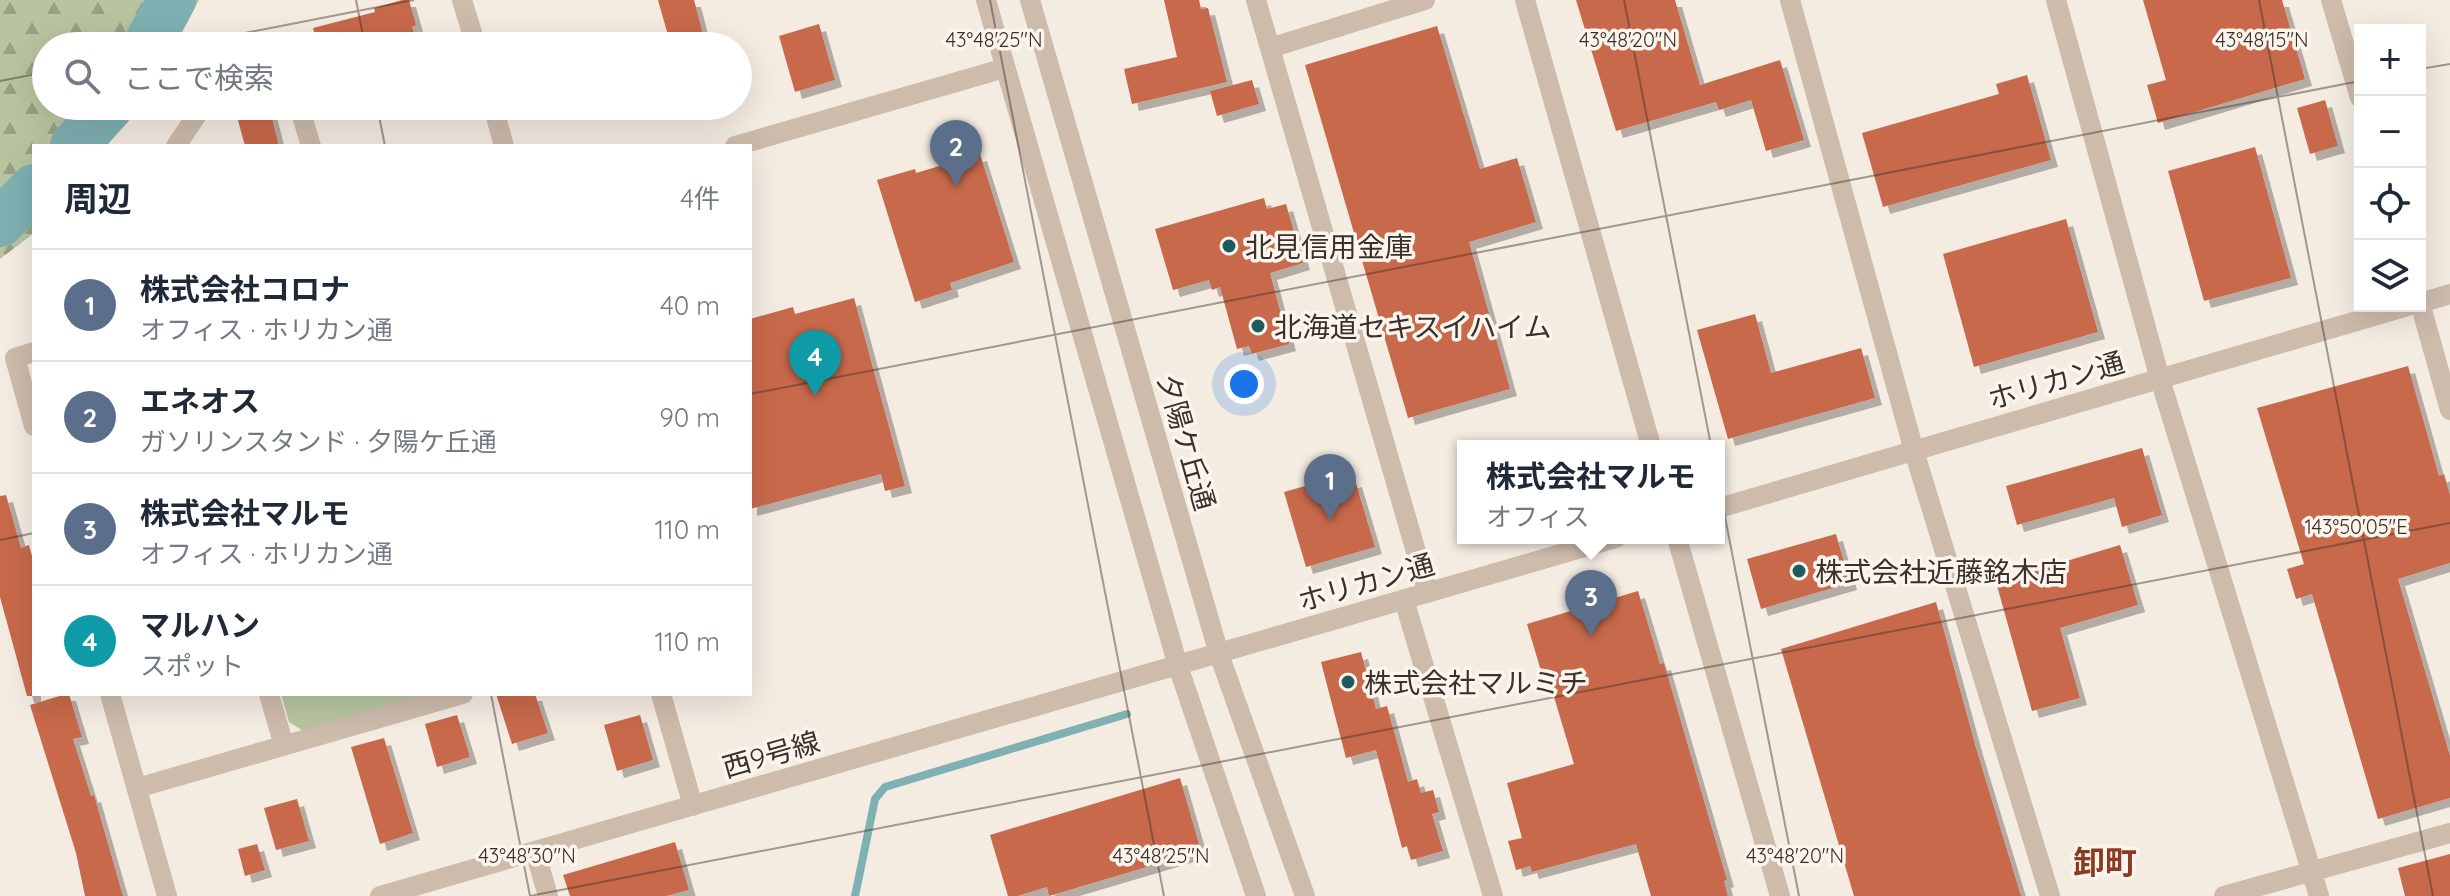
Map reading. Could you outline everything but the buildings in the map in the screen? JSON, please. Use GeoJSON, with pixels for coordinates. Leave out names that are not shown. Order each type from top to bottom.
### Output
{"type":"FeatureCollection","features":[{"type":"Feature","properties":{"kind":"street"},"geometry":{"type":"LineString","coordinates":[[462,0],[472,32]]}},
{"type":"Feature","properties":{"kind":"street"},"geometry":{"type":"LineString","coordinates":[[986,0],[1178,666],[1256,896]]}},
{"type":"Feature","properties":{"kind":"street","name":"夕陽ケ丘通"},"geometry":{"type":"LineString","coordinates":[[1030,0],[1219,654],[1305,896]]}},
{"type":"Feature","properties":{"kind":"street"},"geometry":{"type":"LineString","coordinates":[[1256,0],[1428,593]]}},
{"type":"Feature","properties":{"kind":"street"},"geometry":{"type":"LineString","coordinates":[[1270,48],[1425,0]]}},
{"type":"Feature","properties":{"kind":"street"},"geometry":{"type":"LineString","coordinates":[[1525,0],[1649,440]]}},
{"type":"Feature","properties":{"kind":"street"},"geometry":{"type":"LineString","coordinates":[[1790,0],[1914,451],[2050,896]]}},
{"type":"Feature","properties":{"kind":"street"},"geometry":{"type":"LineString","coordinates":[[2056,0],[2160,379],[2319,896]]}},
{"type":"Feature","properties":{"kind":"street"},"geometry":{"type":"LineString","coordinates":[[2331,0],[2359,96]]}},
{"type":"Feature","properties":{"kind":"street"},"geometry":{"type":"LineString","coordinates":[[742,144],[1005,68]]}},
{"type":"Feature","properties":{"kind":"street"},"geometry":{"type":"LineString","coordinates":[[177,144],[194,120]]}},
{"type":"Feature","properties":{"kind":"street"},"geometry":{"type":"LineString","coordinates":[[303,120],[310,144]]}},
{"type":"Feature","properties":{"kind":"street"},"geometry":{"type":"LineString","coordinates":[[497,120],[503,144]]}},
{"type":"Feature","properties":{"kind":"street"},"geometry":{"type":"LineString","coordinates":[[2426,301],[2450,294]]}},
{"type":"Feature","properties":{"kind":"street","name":"ホリカン通"},"geometry":{"type":"LineString","coordinates":[[1725,506],[2388,312]]}},
{"type":"Feature","properties":{"kind":"street"},"geometry":{"type":"LineString","coordinates":[[2423,312],[2450,410]]}},
{"type":"Feature","properties":{"kind":"street"},"geometry":{"type":"LineString","coordinates":[[32,353],[15,358],[32,419]]}},
{"type":"Feature","properties":{"kind":"street","name":"ホリカン通"},"geometry":{"type":"LineString","coordinates":[[1178,666],[1595,544]]}},
{"type":"Feature","properties":{"kind":"street"},"geometry":{"type":"LineString","coordinates":[[1679,544],[1780,896]]}},
{"type":"Feature","properties":{"kind":"street"},"geometry":{"type":"LineString","coordinates":[[1404,600],[1493,896]]}},
{"type":"Feature","properties":{"kind":"street","name":"西9号線"},"geometry":{"type":"LineString","coordinates":[[380,896],[1178,666]]}},
{"type":"Feature","properties":{"kind":"street"},"geometry":{"type":"LineString","coordinates":[[111,696],[167,896]]}},
{"type":"Feature","properties":{"kind":"street"},"geometry":{"type":"LineString","coordinates":[[270,696],[284,746]]}},
{"type":"Feature","properties":{"kind":"street"},"geometry":{"type":"LineString","coordinates":[[137,788],[456,696]]}},
{"type":"Feature","properties":{"kind":"street"},"geometry":{"type":"LineString","coordinates":[[662,696],[693,806]]}},
{"type":"Feature","properties":{"kind":"street"},"geometry":{"type":"LineString","coordinates":[[2224,896],[2450,833]]}},
{"type":"Feature","properties":{"kind":"street"},"geometry":{"type":"LineString","coordinates":[[535,851],[548,896]]}},
{"type":"Feature","properties":{"kind":"green space"},"geometry":{"type":"Polygon","coordinates":[[[0,0],[199,0],[182,32],[32,32],[32,120],[123,120],[105,144],[32,144],[32,235],[0,259],[0,0]]]}},
{"type":"Feature","properties":{"kind":"green space"},"geometry":{"type":"Polygon","coordinates":[[[282,696],[427,696],[305,732],[289,722],[282,696]]]}},
{"type":"Feature","properties":{"kind":"waterway"},"geometry":{"type":"LineString","coordinates":[[154,32],[172,0]]}},
{"type":"Feature","properties":{"kind":"waterway"},"geometry":{"type":"LineString","coordinates":[[76,144],[97,120]]}},
{"type":"Feature","properties":{"kind":"waterway"},"geometry":{"type":"LineString","coordinates":[[0,223],[32,190]]}},
{"type":"Feature","properties":{"kind":"waterway"},"geometry":{"type":"LineString","coordinates":[[855,896],[875,799],[885,787],[1127,714]]}},
{"type":"Feature","properties":{"kind":"place","name":"エネオス"},"geometry":{"type":"Point","coordinates":[956,186]}},
{"type":"Feature","properties":{"kind":"place","name":"北見信用金庫"},"geometry":{"type":"Point","coordinates":[1229,246]}},
{"type":"Feature","properties":{"kind":"place","name":"北海道セキスイハイム"},"geometry":{"type":"Point","coordinates":[1258,326]}},
{"type":"Feature","properties":{"kind":"place","name":"マルハン"},"geometry":{"type":"Point","coordinates":[815,396]}},
{"type":"Feature","properties":{"kind":"place","name":"株式会社コロナ"},"geometry":{"type":"Point","coordinates":[1330,520]}},
{"type":"Feature","properties":{"kind":"place","name":"株式会社近藤銘木店"},"geometry":{"type":"Point","coordinates":[1799,571]}},
{"type":"Feature","properties":{"kind":"place","name":"株式会社マルモ"},"geometry":{"type":"Point","coordinates":[1591,636]}},
{"type":"Feature","properties":{"kind":"place","name":"株式会社マルミチ"},"geometry":{"type":"Point","coordinates":[1348,682]}},
{"type":"Feature","properties":{"kind":"district","name":"卸町"},"geometry":{"type":"Point","coordinates":[2105,862]}}]}
